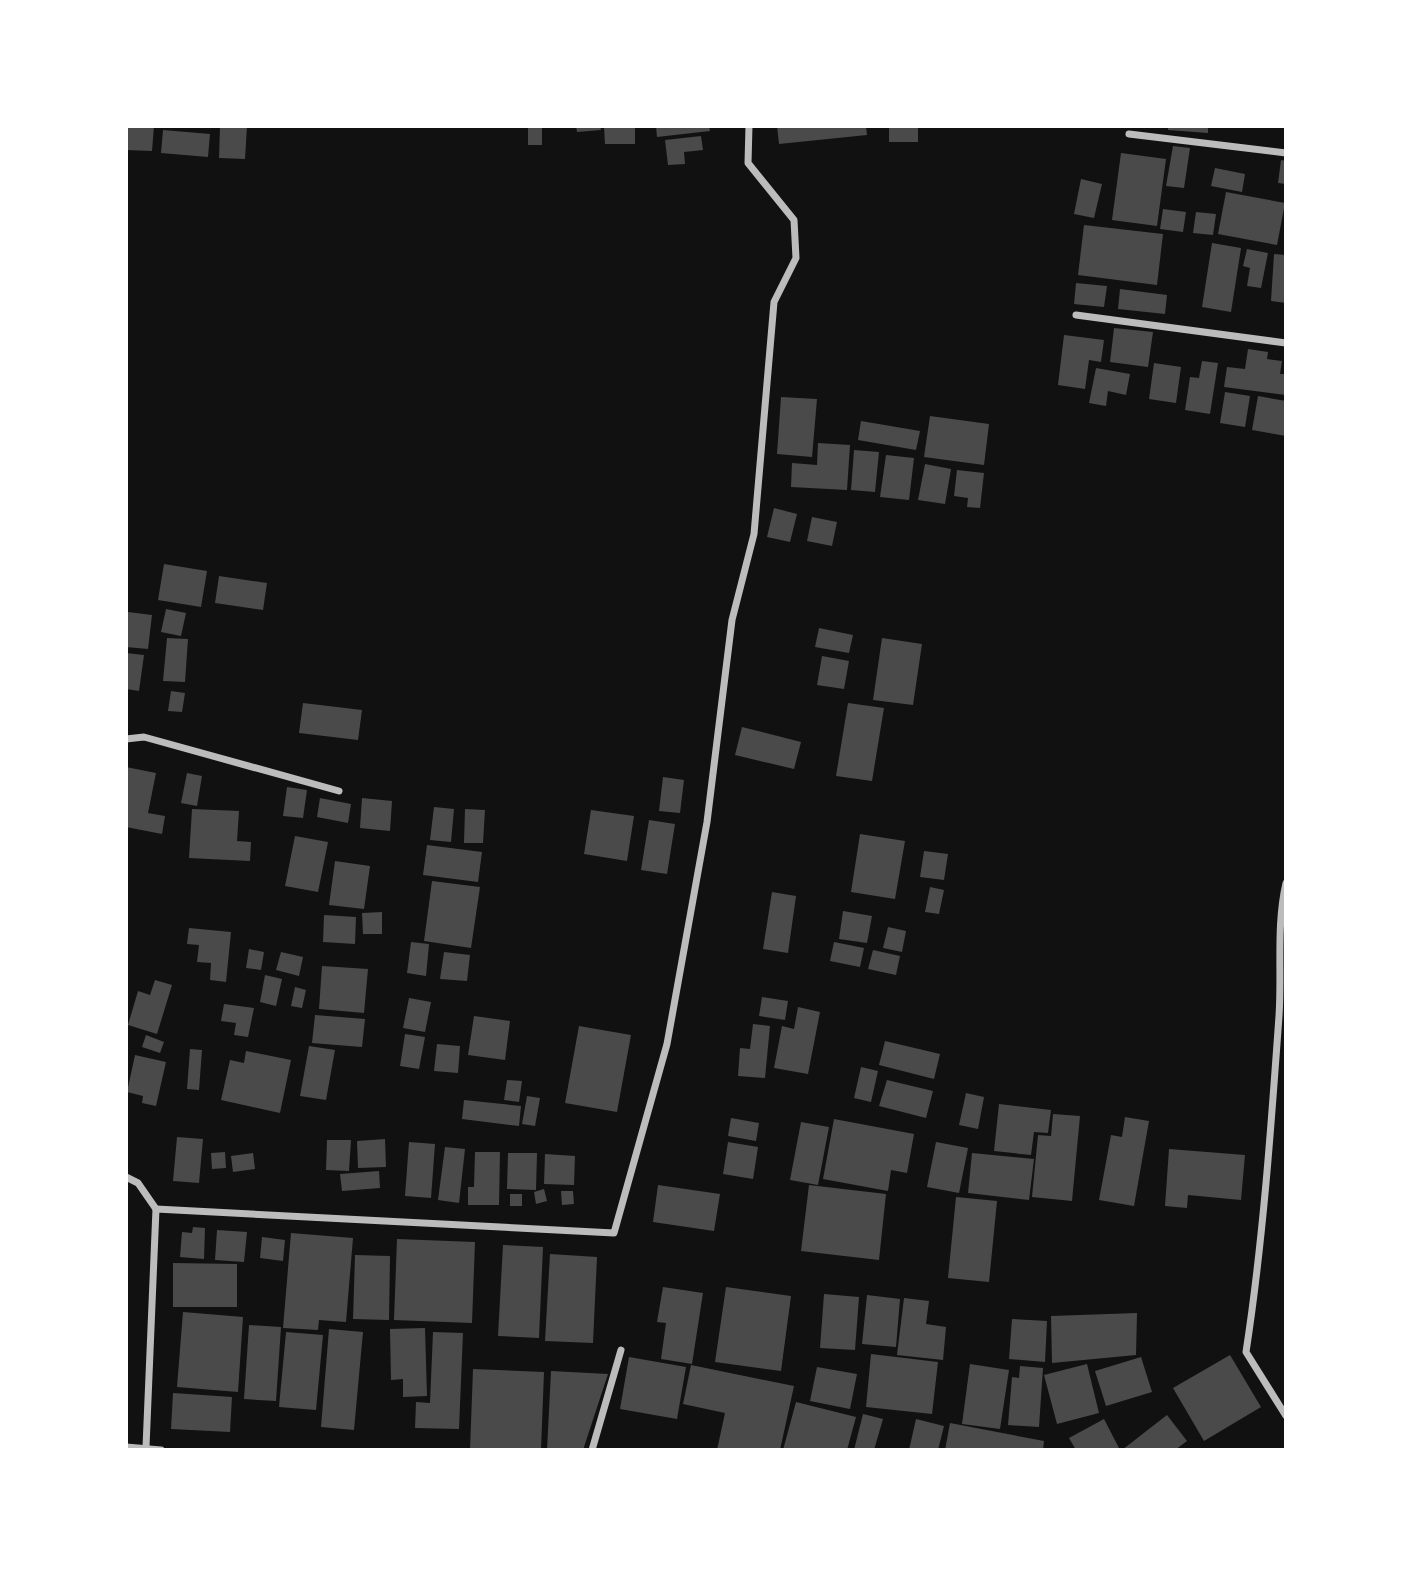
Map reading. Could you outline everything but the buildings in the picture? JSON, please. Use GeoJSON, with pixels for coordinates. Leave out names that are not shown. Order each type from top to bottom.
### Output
{"type":"FeatureCollection","features":[{"type":"Feature","properties":{"kind":"street"},"geometry":{"type":"LineString","coordinates":[[156,1209],[614,1233],[669,1031],[707,822],[732,620],[754,534],[774,302],[796,258],[794,220],[748,163],[749,126]]}},
{"type":"Feature","properties":{"kind":"street"},"geometry":{"type":"LineString","coordinates":[[1129,134],[1286,153]]}},
{"type":"Feature","properties":{"kind":"street"},"geometry":{"type":"LineString","coordinates":[[1076,315],[1286,343]]}},
{"type":"Feature","properties":{"kind":"street"},"geometry":{"type":"LineString","coordinates":[[126,739],[144,737],[339,791]]}},
{"type":"Feature","properties":{"kind":"street"},"geometry":{"type":"LineString","coordinates":[[1286,883],[1281,905],[1280,1013],[1256,1287],[1246,1352],[1286,1416]]}},
{"type":"Feature","properties":{"kind":"street"},"geometry":{"type":"LineString","coordinates":[[126,1177],[138,1183],[156,1209],[146,1447]]}},
{"type":"Feature","properties":{"kind":"street"},"geometry":{"type":"LineString","coordinates":[[592,1450],[621,1350]]}},
{"type":"Feature","properties":{"kind":"street"},"geometry":{"type":"LineString","coordinates":[[126,1447],[161,1450]]}}]}
